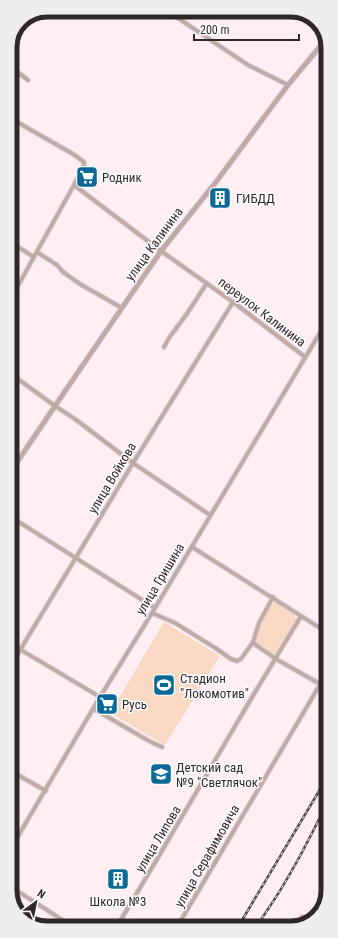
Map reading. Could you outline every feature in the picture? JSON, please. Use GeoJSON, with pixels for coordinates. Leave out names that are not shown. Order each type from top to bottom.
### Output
{"type":"FeatureCollection","features":[{"type":"Feature","properties":{"kind":"street"},"geometry":{"type":"LineString","coordinates":[[176,17],[248,65],[288,84]]}},
{"type":"Feature","properties":{"kind":"street","name":"улица Калинина"},"geometry":{"type":"LineString","coordinates":[[17,462],[161,251],[216,182],[288,84],[321,45]]}},
{"type":"Feature","properties":{"kind":"street"},"geometry":{"type":"LineString","coordinates":[[17,72],[28,80]]}},
{"type":"Feature","properties":{"kind":"street"},"geometry":{"type":"LineString","coordinates":[[17,122],[73,154],[84,162],[74,185],[17,287]]}},
{"type":"Feature","properties":{"kind":"street","name":"переулок Калинина"},"geometry":{"type":"LineString","coordinates":[[74,185],[305,357]]}},
{"type":"Feature","properties":{"kind":"street"},"geometry":{"type":"LineString","coordinates":[[17,246],[34,257]]}},
{"type":"Feature","properties":{"kind":"street"},"geometry":{"type":"LineString","coordinates":[[37,252],[57,265],[63,272],[80,284],[122,308]]}},
{"type":"Feature","properties":{"kind":"street","name":"переулок Калинина"},"geometry":{"type":"LineString","coordinates":[[164,347],[207,283]]}},
{"type":"Feature","properties":{"kind":"street","name":"улица Войкова"},"geometry":{"type":"LineString","coordinates":[[17,655],[133,462],[233,302]]}},
{"type":"Feature","properties":{"kind":"street","name":"улица Гришина"},"geometry":{"type":"LineString","coordinates":[[17,838],[100,697],[192,547],[321,331]]}},
{"type":"Feature","properties":{"kind":"street"},"geometry":{"type":"LineString","coordinates":[[17,378],[133,462],[210,515]]}},
{"type":"Feature","properties":{"kind":"street"},"geometry":{"type":"LineString","coordinates":[[17,522],[155,608]]}},
{"type":"Feature","properties":{"kind":"street"},"geometry":{"type":"LineString","coordinates":[[192,547],[321,629]]}},
{"type":"Feature","properties":{"kind":"street"},"geometry":{"type":"LineString","coordinates":[[152,613],[175,623],[231,659],[237,660],[241,659],[252,642],[259,623],[273,597]]}},
{"type":"Feature","properties":{"kind":"street","name":"улица Липова"},"geometry":{"type":"LineString","coordinates":[[120,921],[154,866],[252,696],[301,616]]}},
{"type":"Feature","properties":{"kind":"street"},"geometry":{"type":"LineString","coordinates":[[252,642],[276,659],[320,684]]}},
{"type":"Feature","properties":{"kind":"street"},"geometry":{"type":"LineString","coordinates":[[17,648],[100,697]]}},
{"type":"Feature","properties":{"kind":"street","name":"улица Серафимовича"},"geometry":{"type":"LineString","coordinates":[[181,921],[320,684]]}},
{"type":"Feature","properties":{"kind":"street"},"geometry":{"type":"LineString","coordinates":[[94,709],[162,747]]}},
{"type":"Feature","properties":{"kind":"street"},"geometry":{"type":"LineString","coordinates":[[17,774],[46,791]]}},
{"type":"Feature","properties":{"kind":"street"},"geometry":{"type":"LineString","coordinates":[[17,891],[64,921]]}},
{"type":"Feature","properties":{"kind":"shaded area"},"geometry":{"type":"Polygon","coordinates":[[[276,603],[292,613],[297,620],[275,656],[257,645],[255,641],[260,623],[272,604],[276,603]]]}},
{"type":"Feature","properties":{"kind":"shaded area","name":"Стадион \"Локомотив\""},"geometry":{"type":"Polygon","coordinates":[[[164,622],[220,656],[165,745],[110,713],[164,622]]]}},
{"type":"Feature","properties":{"kind":"railway"},"geometry":{"type":"LineString","coordinates":[[242,921],[321,788]]}},
{"type":"Feature","properties":{"kind":"railway"},"geometry":{"type":"LineString","coordinates":[[262,918],[297,861],[321,815]]}},
{"type":"Feature","properties":{"kind":"place","name":"Родник"},"geometry":{"type":"Point","coordinates":[87,177]}},
{"type":"Feature","properties":{"kind":"place","name":"ГИБДД"},"geometry":{"type":"Point","coordinates":[220,198]}},
{"type":"Feature","properties":{"kind":"place","name":"Стадион \"Локомотив\""},"geometry":{"type":"Point","coordinates":[164,685]}},
{"type":"Feature","properties":{"kind":"place","name":"Русь"},"geometry":{"type":"Point","coordinates":[107,704]}},
{"type":"Feature","properties":{"kind":"place","name":"Детский сад №9 \"Светлячок\""},"geometry":{"type":"Point","coordinates":[161,774]}},
{"type":"Feature","properties":{"kind":"place","name":"Школа №3"},"geometry":{"type":"Point","coordinates":[118,879]}}]}
